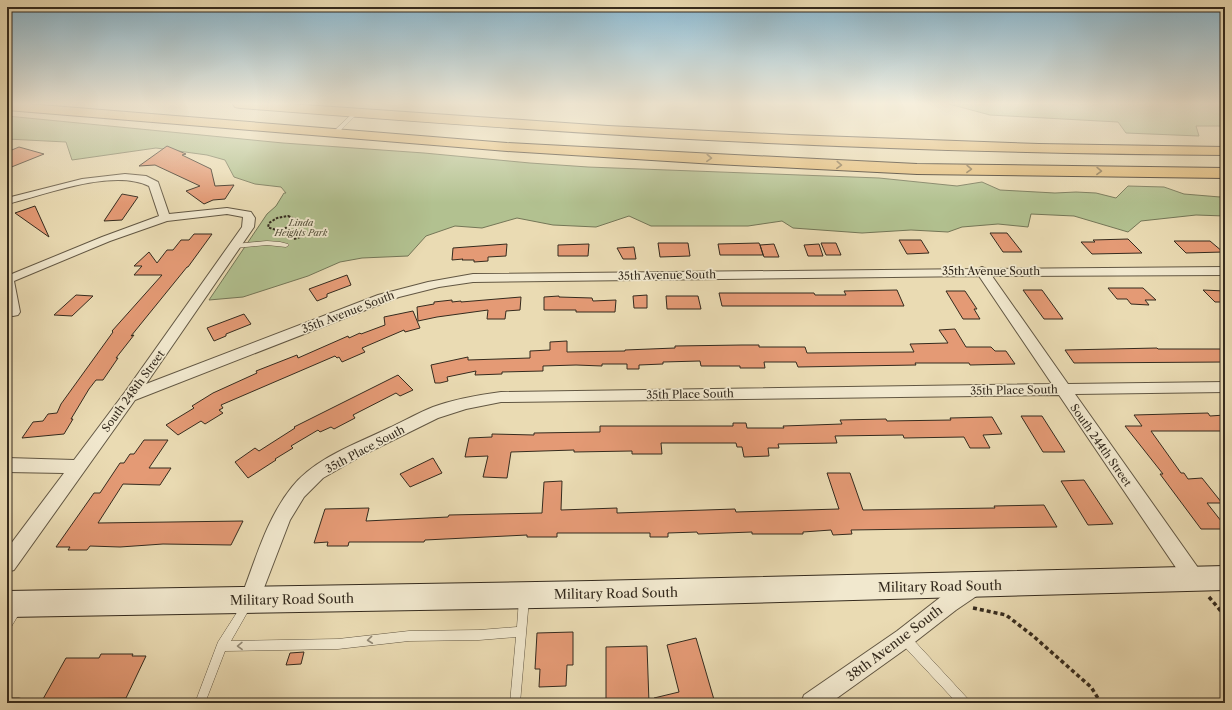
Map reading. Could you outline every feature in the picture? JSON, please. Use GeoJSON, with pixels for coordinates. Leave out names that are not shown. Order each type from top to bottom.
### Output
{"type":"FeatureCollection","features":[{"type":"Feature","properties":{"kind":"highway"},"geometry":{"type":"LineString","coordinates":[[388,137],[515,147],[917,169],[1225,173]]}},
{"type":"Feature","properties":{"kind":"highway"},"geometry":{"type":"LineString","coordinates":[[734,137],[1033,148],[1225,151]]}},
{"type":"Feature","properties":{"kind":"main road","name":"Military Road South"},"geometry":{"type":"LineString","coordinates":[[12,610],[250,600],[978,585],[1225,578]]}},
{"type":"Feature","properties":{"kind":"street"},"geometry":{"type":"LineString","coordinates":[[7,201],[82,181],[113,177],[127,177],[150,180],[154,184],[165,218],[7,280],[13,312]]}},
{"type":"Feature","properties":{"kind":"street","name":"South 248th Street"},"geometry":{"type":"LineString","coordinates":[[7,564],[130,396],[235,246],[250,222],[248,214],[227,211],[165,218]]}},
{"type":"Feature","properties":{"kind":"street","name":"35th Avenue South"},"geometry":{"type":"LineString","coordinates":[[130,396],[383,298],[413,288],[442,281],[481,277],[982,271],[1225,271]]}},
{"type":"Feature","properties":{"kind":"street","name":"South 244th Street"},"geometry":{"type":"LineString","coordinates":[[982,271],[1194,578]]}},
{"type":"Feature","properties":{"kind":"street","name":"35th Place South"},"geometry":{"type":"LineString","coordinates":[[250,600],[289,506],[299,491],[312,478],[349,455],[404,427],[443,409],[471,401],[501,397],[1225,387]]}},
{"type":"Feature","properties":{"kind":"street"},"geometry":{"type":"LineString","coordinates":[[7,465],[77,467]]}},
{"type":"Feature","properties":{"kind":"street","name":"38th Avenue South"},"geometry":{"type":"LineString","coordinates":[[812,703],[904,638],[949,603],[978,585]]}},
{"type":"Feature","properties":{"kind":"lane"},"geometry":{"type":"LineString","coordinates":[[235,246],[250,246],[272,242],[287,243]]}},
{"type":"Feature","properties":{"kind":"lane"},"geometry":{"type":"LineString","coordinates":[[514,703],[524,595]]}},
{"type":"Feature","properties":{"kind":"lane"},"geometry":{"type":"LineString","coordinates":[[200,703],[222,646],[250,600]]}},
{"type":"Feature","properties":{"kind":"lane"},"geometry":{"type":"LineString","coordinates":[[222,646],[338,644],[409,636],[479,635],[521,632]]}},
{"type":"Feature","properties":{"kind":"lane"},"geometry":{"type":"LineString","coordinates":[[904,638],[964,703]]}},
{"type":"Feature","properties":{"kind":"lane"},"geometry":{"type":"LineString","coordinates":[[7,703],[19,703]]}},
{"type":"Feature","properties":{"kind":"path"},"geometry":{"type":"LineString","coordinates":[[288,216],[294,219],[294,223],[290,227],[275,230],[268,227],[269,223],[273,219],[288,216]]}},
{"type":"Feature","properties":{"kind":"path"},"geometry":{"type":"LineString","coordinates":[[287,243],[306,235]]}},
{"type":"Feature","properties":{"kind":"path"},"geometry":{"type":"LineString","coordinates":[[949,603],[1006,615],[1032,635],[1091,687],[1101,703]]}},
{"type":"Feature","properties":{"kind":"green space","name":"Linda Heights Park"},"geometry":{"type":"Polygon","coordinates":[[[7,137],[223,137],[588,167],[879,178],[957,186],[982,182],[1000,190],[1055,193],[1096,193],[1116,198],[1128,186],[1164,187],[1184,194],[1220,197],[1225,187],[1225,216],[1196,215],[1141,221],[1128,232],[1074,216],[1031,214],[1028,227],[998,224],[962,227],[948,232],[911,230],[862,233],[793,228],[782,221],[748,226],[651,226],[629,216],[596,227],[553,225],[517,218],[482,228],[455,226],[426,236],[408,256],[362,258],[340,262],[308,276],[243,297],[209,300],[267,214],[276,206],[284,193],[286,193],[281,187],[255,184],[234,177],[225,160],[207,155],[156,148],[72,160],[66,142],[7,139],[7,137]]]}},
{"type":"Feature","properties":{"kind":"building"},"geometry":{"type":"Polygon","coordinates":[[[167,146],[186,154],[182,155],[211,169],[215,186],[234,185],[225,199],[213,200],[204,204],[186,191],[200,186],[155,165],[139,166],[167,146]]]}},
{"type":"Feature","properties":{"kind":"building"},"geometry":{"type":"Polygon","coordinates":[[[19,147],[44,154],[9,168],[9,163],[7,164],[7,152],[19,147]]]}},
{"type":"Feature","properties":{"kind":"building"},"geometry":{"type":"Polygon","coordinates":[[[122,194],[138,197],[122,220],[104,221],[122,194]]]}},
{"type":"Feature","properties":{"kind":"building"},"geometry":{"type":"Polygon","coordinates":[[[35,206],[49,237],[15,213],[35,206]]]}},
{"type":"Feature","properties":{"kind":"building"},"geometry":{"type":"Polygon","coordinates":[[[990,233],[1007,233],[1022,252],[1003,252],[990,233]]]}},
{"type":"Feature","properties":{"kind":"building"},"geometry":{"type":"Polygon","coordinates":[[[194,234],[212,234],[188,267],[131,336],[134,335],[116,358],[118,358],[103,380],[96,380],[89,389],[64,434],[22,438],[33,422],[43,421],[48,414],[57,413],[61,404],[113,332],[112,331],[162,275],[134,275],[142,266],[134,266],[149,252],[157,263],[167,250],[173,250],[181,240],[189,240],[194,234]]]}},
{"type":"Feature","properties":{"kind":"building"},"geometry":{"type":"Polygon","coordinates":[[[1128,239],[1142,253],[1092,254],[1081,242],[1095,242],[1093,240],[1128,239]]]}},
{"type":"Feature","properties":{"kind":"building"},"geometry":{"type":"Polygon","coordinates":[[[899,240],[921,240],[929,253],[907,254],[899,240]]]}},
{"type":"Feature","properties":{"kind":"building"},"geometry":{"type":"Polygon","coordinates":[[[1174,241],[1210,241],[1223,252],[1186,253],[1174,241]]]}},
{"type":"Feature","properties":{"kind":"building"},"geometry":{"type":"Polygon","coordinates":[[[658,243],[688,243],[690,256],[660,257],[658,243]]]}},
{"type":"Feature","properties":{"kind":"building"},"geometry":{"type":"Polygon","coordinates":[[[759,243],[763,255],[720,255],[718,244],[759,243]]]}},
{"type":"Feature","properties":{"kind":"building"},"geometry":{"type":"Polygon","coordinates":[[[821,243],[836,243],[841,255],[826,255],[821,243]]]}},
{"type":"Feature","properties":{"kind":"building"},"geometry":{"type":"Polygon","coordinates":[[[507,244],[506,256],[488,257],[488,261],[474,262],[474,260],[462,260],[463,259],[452,260],[453,248],[507,244]]]}},
{"type":"Feature","properties":{"kind":"building"},"geometry":{"type":"Polygon","coordinates":[[[589,244],[588,256],[558,256],[558,245],[589,244]]]}},
{"type":"Feature","properties":{"kind":"building"},"geometry":{"type":"Polygon","coordinates":[[[774,244],[779,257],[764,257],[760,245],[774,244]]]}},
{"type":"Feature","properties":{"kind":"building"},"geometry":{"type":"Polygon","coordinates":[[[819,244],[823,256],[808,256],[804,245],[819,244]]]}},
{"type":"Feature","properties":{"kind":"building"},"geometry":{"type":"Polygon","coordinates":[[[634,247],[636,259],[623,259],[617,248],[634,247]]]}},
{"type":"Feature","properties":{"kind":"building"},"geometry":{"type":"Polygon","coordinates":[[[347,275],[351,285],[327,294],[327,297],[317,301],[309,289],[347,275]]]}},
{"type":"Feature","properties":{"kind":"building"},"geometry":{"type":"Polygon","coordinates":[[[1108,288],[1143,288],[1156,300],[1145,300],[1149,305],[1131,304],[1127,299],[1117,299],[1108,288]]]}},
{"type":"Feature","properties":{"kind":"building"},"geometry":{"type":"Polygon","coordinates":[[[897,290],[904,306],[722,306],[719,293],[814,293],[815,295],[846,295],[844,291],[897,290]]]}},
{"type":"Feature","properties":{"kind":"building"},"geometry":{"type":"Polygon","coordinates":[[[1023,290],[1042,290],[1063,319],[1044,319],[1023,290]]]}},
{"type":"Feature","properties":{"kind":"building"},"geometry":{"type":"Polygon","coordinates":[[[1203,290],[1225,291],[1225,302],[1215,302],[1203,290]]]}},
{"type":"Feature","properties":{"kind":"building"},"geometry":{"type":"Polygon","coordinates":[[[946,291],[965,291],[977,309],[974,309],[980,319],[963,319],[946,291]]]}},
{"type":"Feature","properties":{"kind":"building"},"geometry":{"type":"Polygon","coordinates":[[[76,295],[93,296],[72,316],[54,315],[76,295]]]}},
{"type":"Feature","properties":{"kind":"building"},"geometry":{"type":"Polygon","coordinates":[[[647,295],[647,308],[634,308],[633,296],[647,295]]]}},
{"type":"Feature","properties":{"kind":"building"},"geometry":{"type":"Polygon","coordinates":[[[559,296],[592,298],[593,301],[616,300],[615,312],[544,310],[544,297],[559,296]]]}},
{"type":"Feature","properties":{"kind":"building"},"geometry":{"type":"Polygon","coordinates":[[[666,296],[698,296],[701,309],[667,309],[666,296]]]}},
{"type":"Feature","properties":{"kind":"building"},"geometry":{"type":"Polygon","coordinates":[[[521,297],[520,310],[506,311],[505,319],[487,319],[488,310],[418,321],[417,307],[434,304],[434,302],[452,300],[452,302],[461,302],[521,297]]]}},
{"type":"Feature","properties":{"kind":"building"},"geometry":{"type":"Polygon","coordinates":[[[413,311],[420,328],[405,332],[404,330],[362,348],[365,352],[342,362],[339,357],[337,358],[335,356],[221,405],[223,408],[219,410],[223,413],[205,424],[201,421],[178,435],[166,425],[194,408],[192,406],[213,393],[257,373],[256,371],[297,355],[298,358],[348,336],[349,338],[385,325],[384,317],[413,311]]]}},
{"type":"Feature","properties":{"kind":"building"},"geometry":{"type":"Polygon","coordinates":[[[244,314],[251,324],[226,334],[226,336],[214,341],[207,328],[244,314]]]}},
{"type":"Feature","properties":{"kind":"building"},"geometry":{"type":"Polygon","coordinates":[[[955,329],[966,347],[991,347],[995,351],[1006,351],[1015,364],[970,365],[969,363],[915,363],[916,365],[798,367],[796,362],[764,362],[765,368],[740,368],[740,366],[701,366],[700,361],[663,362],[663,364],[639,365],[639,369],[627,369],[627,364],[602,364],[602,366],[543,366],[543,371],[502,372],[502,374],[475,375],[476,371],[447,377],[448,381],[440,383],[435,383],[431,365],[468,357],[468,360],[530,358],[530,351],[550,350],[550,342],[567,341],[567,352],[625,351],[675,348],[675,346],[759,345],[759,347],[805,347],[807,353],[914,352],[910,344],[948,343],[939,330],[955,329]]]}},
{"type":"Feature","properties":{"kind":"building"},"geometry":{"type":"Polygon","coordinates":[[[1157,348],[1225,349],[1225,362],[1074,363],[1065,350],[1157,348]]]}},
{"type":"Feature","properties":{"kind":"building"},"geometry":{"type":"Polygon","coordinates":[[[398,375],[413,390],[400,396],[396,393],[353,415],[355,418],[334,429],[331,427],[320,432],[318,430],[291,446],[293,448],[248,478],[235,462],[255,448],[259,451],[295,428],[294,427],[398,375]]]}},
{"type":"Feature","properties":{"kind":"building"},"geometry":{"type":"Polygon","coordinates":[[[1208,413],[1210,416],[1225,415],[1225,431],[1151,431],[1181,473],[1184,473],[1188,479],[1202,478],[1222,503],[1207,503],[1225,526],[1225,529],[1201,529],[1160,474],[1163,474],[1125,426],[1142,426],[1134,415],[1208,413]]]}},
{"type":"Feature","properties":{"kind":"building"},"geometry":{"type":"Polygon","coordinates":[[[1021,416],[1042,416],[1065,452],[1043,452],[1021,416]]]}},
{"type":"Feature","properties":{"kind":"building"},"geometry":{"type":"Polygon","coordinates":[[[992,417],[1002,434],[983,435],[990,448],[970,448],[964,437],[904,438],[903,435],[835,436],[837,443],[778,444],[779,448],[768,448],[769,456],[744,457],[742,447],[737,447],[736,443],[661,443],[662,454],[632,454],[632,451],[574,452],[574,450],[511,452],[507,478],[483,477],[488,456],[465,457],[469,438],[492,437],[492,434],[534,435],[534,433],[600,432],[600,426],[733,426],[733,423],[746,423],[747,428],[784,428],[783,426],[842,424],[840,420],[951,420],[950,418],[992,417]]]}},
{"type":"Feature","properties":{"kind":"building"},"geometry":{"type":"Polygon","coordinates":[[[144,440],[168,440],[149,468],[171,468],[160,485],[123,484],[98,523],[243,521],[231,545],[163,544],[120,547],[90,546],[87,550],[68,550],[70,547],[56,547],[94,493],[100,493],[120,463],[124,463],[130,454],[134,454],[144,440]]]}},
{"type":"Feature","properties":{"kind":"building"},"geometry":{"type":"Polygon","coordinates":[[[433,458],[442,473],[410,487],[400,474],[433,458]]]}},
{"type":"Feature","properties":{"kind":"building"},"geometry":{"type":"Polygon","coordinates":[[[827,473],[850,473],[863,510],[995,508],[994,506],[1044,505],[1057,527],[851,530],[852,534],[833,535],[831,530],[803,532],[803,534],[752,534],[752,532],[698,534],[697,532],[668,533],[668,537],[650,537],[650,533],[557,533],[557,537],[527,537],[527,535],[425,540],[424,542],[349,542],[348,546],[327,546],[328,542],[314,543],[325,509],[369,508],[366,521],[448,517],[449,515],[542,513],[544,482],[562,481],[561,510],[617,508],[617,513],[735,509],[736,512],[839,509],[827,473]]]}},
{"type":"Feature","properties":{"kind":"building"},"geometry":{"type":"Polygon","coordinates":[[[1084,480],[1113,524],[1088,525],[1061,481],[1084,480]]]}},
{"type":"Feature","properties":{"kind":"building"},"geometry":{"type":"Polygon","coordinates":[[[573,632],[573,665],[567,665],[566,686],[539,687],[540,669],[535,669],[537,633],[573,632]]]}},
{"type":"Feature","properties":{"kind":"building"},"geometry":{"type":"Polygon","coordinates":[[[696,638],[715,703],[654,703],[654,698],[679,692],[667,645],[696,638]]]}},
{"type":"Feature","properties":{"kind":"building"},"geometry":{"type":"Polygon","coordinates":[[[647,646],[649,703],[606,703],[606,647],[647,646]]]}},
{"type":"Feature","properties":{"kind":"building"},"geometry":{"type":"Polygon","coordinates":[[[304,652],[301,664],[286,665],[290,653],[304,652]]]}},
{"type":"Feature","properties":{"kind":"building"},"geometry":{"type":"Polygon","coordinates":[[[101,654],[133,654],[132,656],[146,656],[126,698],[43,699],[66,658],[99,658],[101,654]]]}}]}
